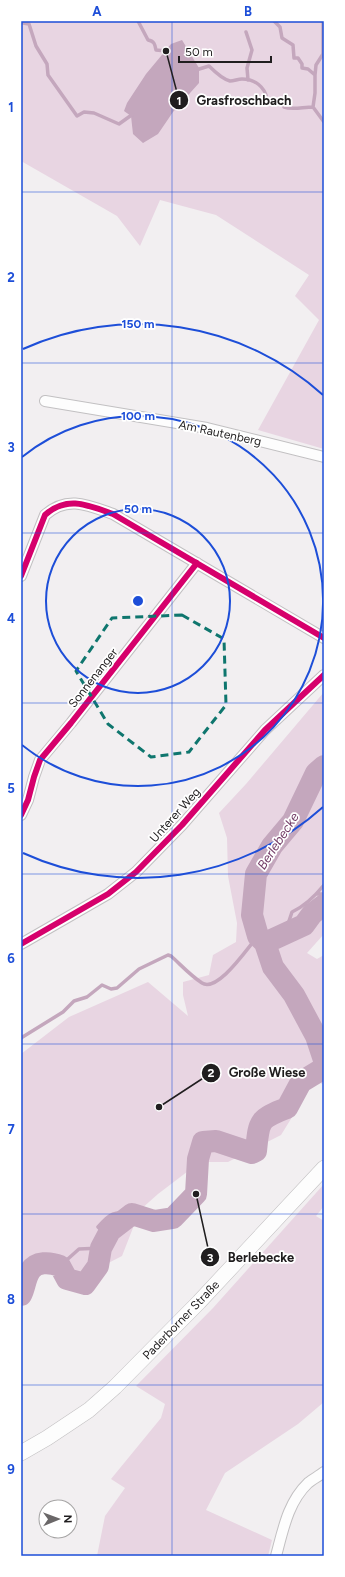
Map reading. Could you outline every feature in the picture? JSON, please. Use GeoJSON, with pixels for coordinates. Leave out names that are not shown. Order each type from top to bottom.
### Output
{"type":"FeatureCollection","features":[{"type":"Feature","properties":{"kind":"main road","name":"Paderborner Straße"},"geometry":{"type":"LineString","coordinates":[[21,1453],[47,1438],[89,1410],[115,1387],[199,1302],[324,1168]]}},
{"type":"Feature","properties":{"kind":"street","name":"Am Rautenberg"},"geometry":{"type":"LineString","coordinates":[[45,401],[207,428],[324,457]]}},
{"type":"Feature","properties":{"kind":"street"},"geometry":{"type":"LineString","coordinates":[[21,576],[45,515],[52,509],[62,504],[72,503],[97,508],[113,514],[324,638]]}},
{"type":"Feature","properties":{"kind":"street","name":"Sonnenanger"},"geometry":{"type":"LineString","coordinates":[[21,815],[28,800],[40,760],[197,563]]}},
{"type":"Feature","properties":{"kind":"street","name":"Unterer Weg"},"geometry":{"type":"LineString","coordinates":[[21,944],[108,894],[136,872],[182,825],[265,730],[324,675]]}},
{"type":"Feature","properties":{"kind":"street"},"geometry":{"type":"LineString","coordinates":[[276,1556],[288,1512],[295,1498],[309,1482],[324,1472]]}},
{"type":"Feature","properties":{"kind":"highlighted area"},"geometry":{"type":"Polygon","coordinates":[[[182,615],[224,639],[226,705],[189,752],[151,757],[108,724],[76,671],[112,618],[182,615]]]}},
{"type":"Feature","properties":{"kind":"shaded area"},"geometry":{"type":"Polygon","coordinates":[[[21,21],[324,21],[324,449],[258,430],[319,320],[295,296],[309,275],[216,215],[160,200],[140,246],[117,216],[21,161],[21,21]]]}},
{"type":"Feature","properties":{"kind":"shaded area"},"geometry":{"type":"Polygon","coordinates":[[[182,40],[199,68],[199,83],[173,112],[158,134],[143,143],[133,134],[131,116],[124,111],[127,103],[146,74],[171,44],[182,40]]]}},
{"type":"Feature","properties":{"kind":"shaded area"},"geometry":{"type":"Polygon","coordinates":[[[324,692],[324,934],[307,953],[317,959],[324,955],[324,1085],[315,1080],[281,1135],[228,1162],[200,1162],[158,1194],[140,1210],[122,1256],[83,1276],[48,1270],[21,1279],[21,1054],[69,1017],[148,982],[188,1016],[183,995],[183,982],[209,975],[213,955],[236,942],[237,923],[228,876],[227,838],[219,813],[246,784],[324,692]]]}},
{"type":"Feature","properties":{"kind":"shaded area"},"geometry":{"type":"Polygon","coordinates":[[[324,1184],[324,1206],[316,1216],[324,1221],[324,1402],[298,1424],[225,1473],[206,1510],[272,1540],[268,1556],[97,1556],[105,1516],[125,1488],[111,1479],[161,1418],[165,1404],[136,1386],[213,1308],[324,1184]]]}},
{"type":"Feature","properties":{"kind":"waterway"},"geometry":{"type":"LineString","coordinates":[[22,21],[23,23],[29,24],[36,46],[47,64],[48,75],[77,116],[84,112],[94,113],[119,124],[133,114]]}},
{"type":"Feature","properties":{"kind":"waterway"},"geometry":{"type":"LineString","coordinates":[[138,21],[148,40],[154,43],[156,50],[166,51],[168,53]]}},
{"type":"Feature","properties":{"kind":"waterway"},"geometry":{"type":"LineString","coordinates":[[274,21],[280,27],[282,38],[293,45],[294,58],[298,58],[302,64],[302,68],[308,69],[315,75],[313,107]]}},
{"type":"Feature","properties":{"kind":"waterway"},"geometry":{"type":"LineString","coordinates":[[315,75],[316,65],[323,54],[323,21]]}},
{"type":"Feature","properties":{"kind":"waterway"},"geometry":{"type":"LineString","coordinates":[[246,32],[252,50],[247,68],[248,80]]}},
{"type":"Feature","properties":{"kind":"waterway"},"geometry":{"type":"LineString","coordinates":[[196,70],[209,66],[224,79],[230,81],[242,79],[251,80],[262,87],[267,99],[281,100],[284,107],[287,108],[313,107],[324,122]]}},
{"type":"Feature","properties":{"kind":"waterway","name":"Berlebecke"},"geometry":{"type":"LineString","coordinates":[[324,766],[316,773],[293,821],[272,846],[256,874],[252,915],[258,936],[265,943],[273,967],[294,995],[316,1036],[324,1060]]}},
{"type":"Feature","properties":{"kind":"waterway"},"geometry":{"type":"LineString","coordinates":[[290,931],[289,921],[292,912],[310,900],[324,885]]}},
{"type":"Feature","properties":{"kind":"waterway"},"geometry":{"type":"LineString","coordinates":[[316,894],[324,894]]}},
{"type":"Feature","properties":{"kind":"waterway"},"geometry":{"type":"LineString","coordinates":[[305,904],[311,909],[312,914]]}},
{"type":"Feature","properties":{"kind":"waterway","name":"Berlebecke"},"geometry":{"type":"LineString","coordinates":[[265,943],[304,925],[312,914],[324,905]]}},
{"type":"Feature","properties":{"kind":"waterway"},"geometry":{"type":"LineString","coordinates":[[21,1038],[63,1012],[74,1001],[87,997],[102,985],[111,989],[117,988],[139,969],[168,955],[202,983],[209,984],[216,981],[232,967],[258,936]]}},
{"type":"Feature","properties":{"kind":"waterway","name":"Berlebecke"},"geometry":{"type":"LineString","coordinates":[[21,1295],[30,1271],[36,1265],[44,1263],[60,1266],[67,1279],[85,1284],[98,1266],[101,1248],[110,1231],[132,1214],[154,1221],[173,1218],[196,1194],[198,1159],[203,1142],[216,1141],[252,1153],[256,1151],[259,1127],[262,1122],[270,1115],[287,1108],[301,1082],[324,1068]]}},
{"type":"Feature","properties":{"kind":"waterway"},"geometry":{"type":"LineString","coordinates":[[107,1236],[98,1227],[109,1216],[116,1213],[132,1214]]}},
{"type":"Feature","properties":{"kind":"waterway"},"geometry":{"type":"LineString","coordinates":[[60,1266],[79,1249],[101,1248]]}},
{"type":"Feature","properties":{"kind":"waterway"},"geometry":{"type":"LineString","coordinates":[[21,1270],[30,1270]]}},
{"type":"Feature","properties":{"kind":"cycle path"},"geometry":{"type":"LineString","coordinates":[[21,576],[45,515],[61,505],[86,505],[113,514],[324,638]]}},
{"type":"Feature","properties":{"kind":"cycle path"},"geometry":{"type":"LineString","coordinates":[[21,815],[28,800],[40,760],[197,563]]}},
{"type":"Feature","properties":{"kind":"cycle path"},"geometry":{"type":"LineString","coordinates":[[21,944],[108,894],[136,872],[182,825],[265,730],[324,675]]}},
{"type":"Feature","properties":{"kind":"place","name":"Grasfroschbach"},"geometry":{"type":"Point","coordinates":[166,51]}},
{"type":"Feature","properties":{"kind":"place","name":"Große Wiese"},"geometry":{"type":"Point","coordinates":[159,1107]}},
{"type":"Feature","properties":{"kind":"place","name":"Berlebecke"},"geometry":{"type":"Point","coordinates":[196,1194]}}]}
